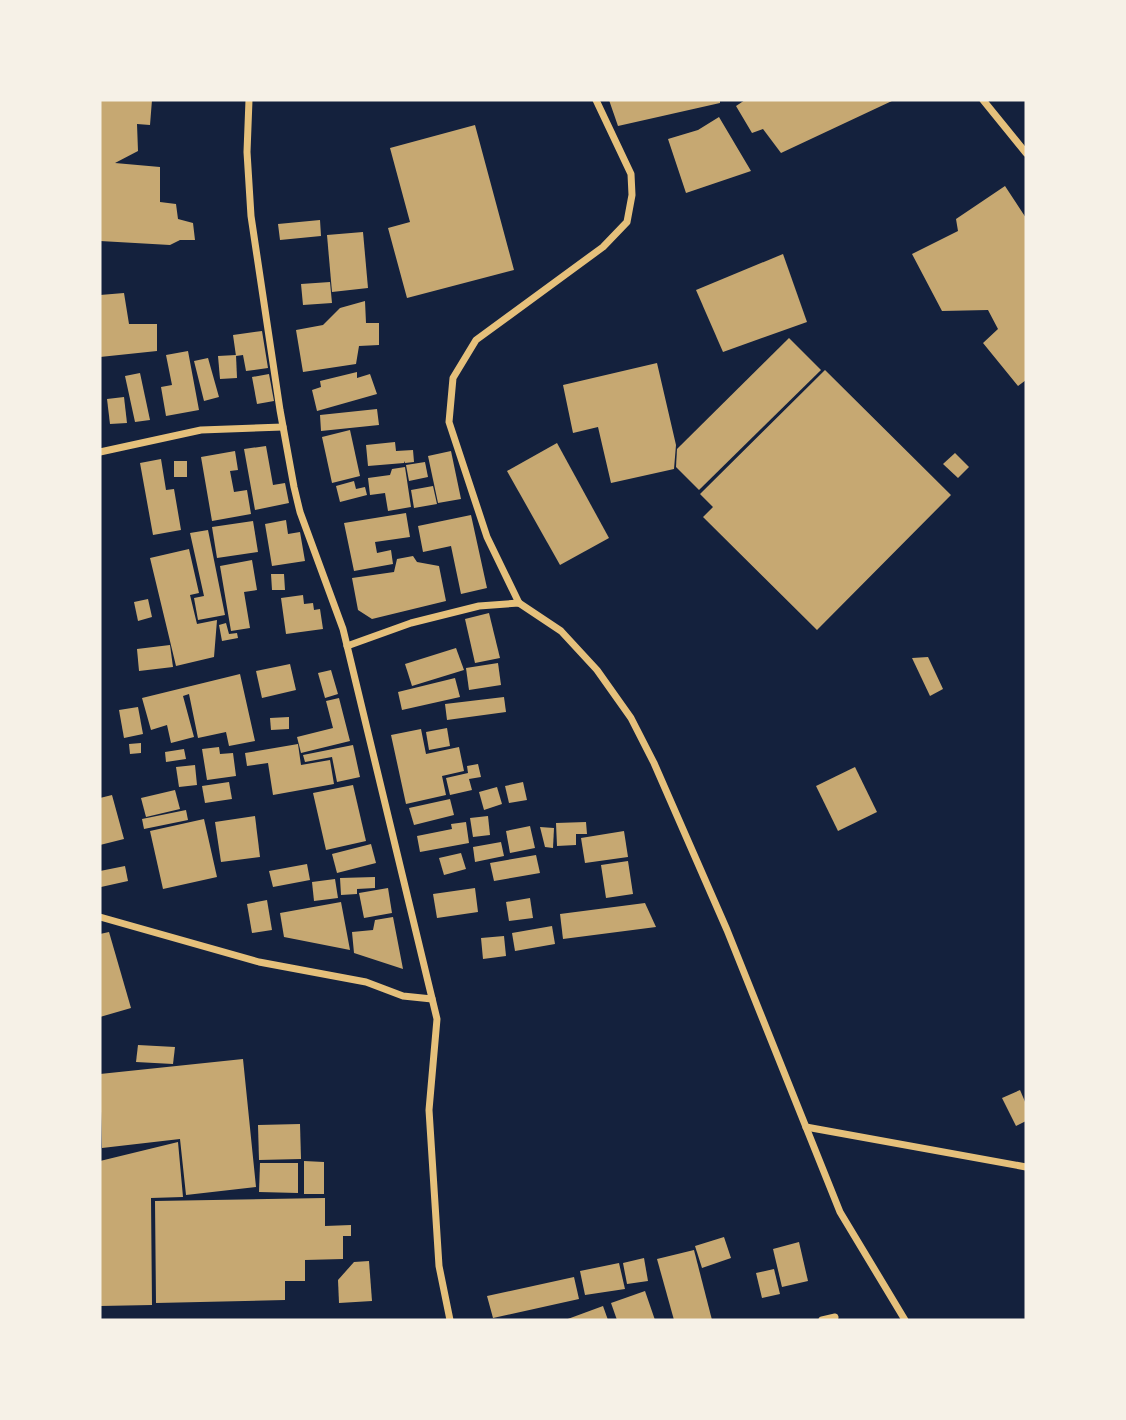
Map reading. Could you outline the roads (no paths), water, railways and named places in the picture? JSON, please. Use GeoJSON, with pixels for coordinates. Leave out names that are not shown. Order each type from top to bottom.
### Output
{"type":"FeatureCollection","features":[{"type":"Feature","properties":{"kind":"street"},"geometry":{"type":"LineString","coordinates":[[249,100],[247,152],[251,216],[283,427],[300,512],[343,629],[437,1019],[429,1110],[439,1266],[450,1320]]}},
{"type":"Feature","properties":{"kind":"street"},"geometry":{"type":"LineString","coordinates":[[596,100],[631,174],[632,195],[627,222],[603,247],[476,341],[453,378],[449,422],[487,537],[519,603],[561,631],[597,670],[631,718],[727,930],[840,1212],[905,1320]]}},
{"type":"Feature","properties":{"kind":"street"},"geometry":{"type":"LineString","coordinates":[[983,100],[1026,153]]}},
{"type":"Feature","properties":{"kind":"street"},"geometry":{"type":"LineString","coordinates":[[100,452],[201,430],[283,427]]}},
{"type":"Feature","properties":{"kind":"street"},"geometry":{"type":"LineString","coordinates":[[347,646],[411,623],[479,606],[519,603]]}},
{"type":"Feature","properties":{"kind":"street"},"geometry":{"type":"LineString","coordinates":[[100,917],[259,962],[366,982],[404,996],[432,999]]}},
{"type":"Feature","properties":{"kind":"street"},"geometry":{"type":"LineString","coordinates":[[806,1127],[1026,1167]]}},
{"type":"Feature","properties":{"kind":"street"},"geometry":{"type":"LineString","coordinates":[[822,1320],[835,1317]]}}]}
